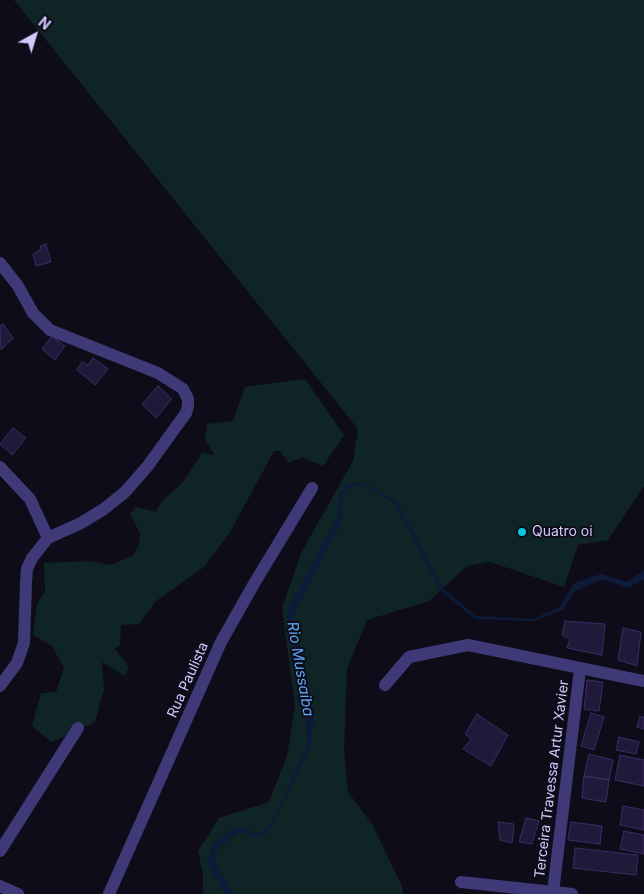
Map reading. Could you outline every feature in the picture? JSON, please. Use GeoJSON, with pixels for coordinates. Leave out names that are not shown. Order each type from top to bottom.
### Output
{"type":"FeatureCollection","features":[{"type":"Feature","properties":{"kind":"street"},"geometry":{"type":"LineString","coordinates":[[0,263],[18,286],[33,313],[50,330],[158,372],[183,390],[188,399],[188,406],[180,422],[147,468],[125,492],[104,509],[48,538],[32,558],[28,569],[24,644],[17,663],[0,686]]}},
{"type":"Feature","properties":{"kind":"street"},"geometry":{"type":"LineString","coordinates":[[0,467],[30,499],[48,538]]}},
{"type":"Feature","properties":{"kind":"street","name":"Rua Paulista"},"geometry":{"type":"LineString","coordinates":[[109,894],[218,649],[238,611],[312,488]]}},
{"type":"Feature","properties":{"kind":"street"},"geometry":{"type":"LineString","coordinates":[[385,685],[409,657],[468,645],[644,681]]}},
{"type":"Feature","properties":{"kind":"street","name":"Terceira Travessa Artur Xavier"},"geometry":{"type":"LineString","coordinates":[[553,892],[580,669]]}},
{"type":"Feature","properties":{"kind":"street"},"geometry":{"type":"LineString","coordinates":[[0,851],[78,728]]}},
{"type":"Feature","properties":{"kind":"street"},"geometry":{"type":"LineString","coordinates":[[460,882],[572,894]]}},
{"type":"Feature","properties":{"kind":"street"},"geometry":{"type":"LineString","coordinates":[[0,886],[18,894]]}},
{"type":"Feature","properties":{"kind":"green space"},"geometry":{"type":"Polygon","coordinates":[[[14,0],[644,0],[644,486],[608,540],[578,545],[564,587],[490,562],[467,566],[429,601],[367,620],[347,669],[344,750],[348,792],[372,824],[402,886],[403,894],[203,894],[203,873],[198,851],[219,818],[269,802],[287,756],[295,705],[282,608],[302,551],[353,461],[358,429],[14,0]]]}},
{"type":"Feature","properties":{"kind":"green space"},"geometry":{"type":"Polygon","coordinates":[[[305,379],[344,435],[323,466],[302,457],[289,463],[280,451],[274,451],[229,534],[204,567],[156,601],[139,624],[121,625],[120,644],[115,649],[129,667],[125,676],[102,662],[104,689],[95,722],[52,742],[32,726],[41,693],[56,692],[64,668],[52,646],[33,635],[37,604],[45,592],[44,563],[90,561],[111,565],[133,555],[139,545],[140,533],[130,514],[136,507],[156,512],[162,501],[183,482],[202,453],[215,455],[205,440],[207,424],[233,421],[245,387],[305,379]]]}},
{"type":"Feature","properties":{"kind":"water","name":"Rio Mussaíba"},"geometry":{"type":"Polygon","coordinates":[[[349,483],[367,484],[397,502],[444,589],[476,616],[533,619],[560,607],[574,583],[601,574],[627,582],[644,570],[644,580],[627,588],[604,580],[598,581],[574,592],[563,610],[534,621],[475,619],[441,591],[394,504],[367,486],[349,487],[343,494],[343,519],[293,616],[314,714],[311,747],[269,832],[254,839],[247,833],[238,833],[216,851],[216,864],[233,894],[225,894],[208,865],[212,846],[235,826],[248,829],[255,834],[268,829],[307,747],[306,716],[287,617],[290,604],[338,516],[340,491],[349,483]]]}},
{"type":"Feature","properties":{"kind":"building"},"geometry":{"type":"Polygon","coordinates":[[[46,244],[51,262],[36,266],[33,254],[41,249],[40,246],[46,244]]]}},
{"type":"Feature","properties":{"kind":"building"},"geometry":{"type":"Polygon","coordinates":[[[3,324],[13,338],[1,350],[0,326],[3,324]]]}},
{"type":"Feature","properties":{"kind":"building"},"geometry":{"type":"Polygon","coordinates":[[[52,336],[65,346],[55,360],[42,349],[52,336]]]}},
{"type":"Feature","properties":{"kind":"building"},"geometry":{"type":"Polygon","coordinates":[[[93,358],[108,369],[95,385],[77,370],[82,362],[88,365],[93,358]]]}},
{"type":"Feature","properties":{"kind":"building"},"geometry":{"type":"Polygon","coordinates":[[[158,386],[172,399],[156,418],[142,404],[158,386]]]}},
{"type":"Feature","properties":{"kind":"building"},"geometry":{"type":"Polygon","coordinates":[[[13,428],[26,438],[12,455],[0,444],[13,428]]]}},
{"type":"Feature","properties":{"kind":"building"},"geometry":{"type":"Polygon","coordinates":[[[565,621],[605,624],[602,655],[567,648],[570,639],[562,635],[565,621]]]}},
{"type":"Feature","properties":{"kind":"building"},"geometry":{"type":"Polygon","coordinates":[[[623,628],[641,632],[637,666],[618,660],[623,628]]]}},
{"type":"Feature","properties":{"kind":"building"},"geometry":{"type":"Polygon","coordinates":[[[587,680],[603,682],[599,711],[584,709],[587,680]]]}},
{"type":"Feature","properties":{"kind":"building"},"geometry":{"type":"Polygon","coordinates":[[[591,713],[604,717],[594,750],[581,746],[591,713]]]}},
{"type":"Feature","properties":{"kind":"building"},"geometry":{"type":"Polygon","coordinates":[[[477,714],[508,735],[491,766],[463,749],[471,739],[465,734],[477,714]]]}},
{"type":"Feature","properties":{"kind":"building"},"geometry":{"type":"Polygon","coordinates":[[[640,717],[644,717],[644,729],[637,727],[640,717]]]}},
{"type":"Feature","properties":{"kind":"building"},"geometry":{"type":"Polygon","coordinates":[[[619,737],[639,742],[636,754],[616,750],[619,737]]]}},
{"type":"Feature","properties":{"kind":"building"},"geometry":{"type":"Polygon","coordinates":[[[589,754],[613,760],[609,780],[584,776],[589,754]]]}},
{"type":"Feature","properties":{"kind":"building"},"geometry":{"type":"Polygon","coordinates":[[[620,755],[644,760],[644,786],[615,780],[620,755]]]}},
{"type":"Feature","properties":{"kind":"building"},"geometry":{"type":"Polygon","coordinates":[[[584,776],[609,780],[606,802],[582,798],[584,776]]]}},
{"type":"Feature","properties":{"kind":"building"},"geometry":{"type":"Polygon","coordinates":[[[623,806],[644,810],[644,830],[620,825],[623,806]]]}},
{"type":"Feature","properties":{"kind":"building"},"geometry":{"type":"Polygon","coordinates":[[[526,818],[539,821],[532,844],[519,842],[526,818]]]}},
{"type":"Feature","properties":{"kind":"building"},"geometry":{"type":"Polygon","coordinates":[[[498,822],[514,824],[512,843],[500,840],[498,822]]]}},
{"type":"Feature","properties":{"kind":"building"},"geometry":{"type":"Polygon","coordinates":[[[571,822],[602,826],[600,844],[568,840],[571,822]]]}},
{"type":"Feature","properties":{"kind":"building"},"geometry":{"type":"Polygon","coordinates":[[[624,831],[644,835],[644,854],[620,849],[624,831]]]}},
{"type":"Feature","properties":{"kind":"building"},"geometry":{"type":"Polygon","coordinates":[[[575,848],[638,855],[636,875],[573,868],[575,848]]]}},
{"type":"Feature","properties":{"kind":"place","name":"Quatro oi"},"geometry":{"type":"Point","coordinates":[522,532]}}]}
